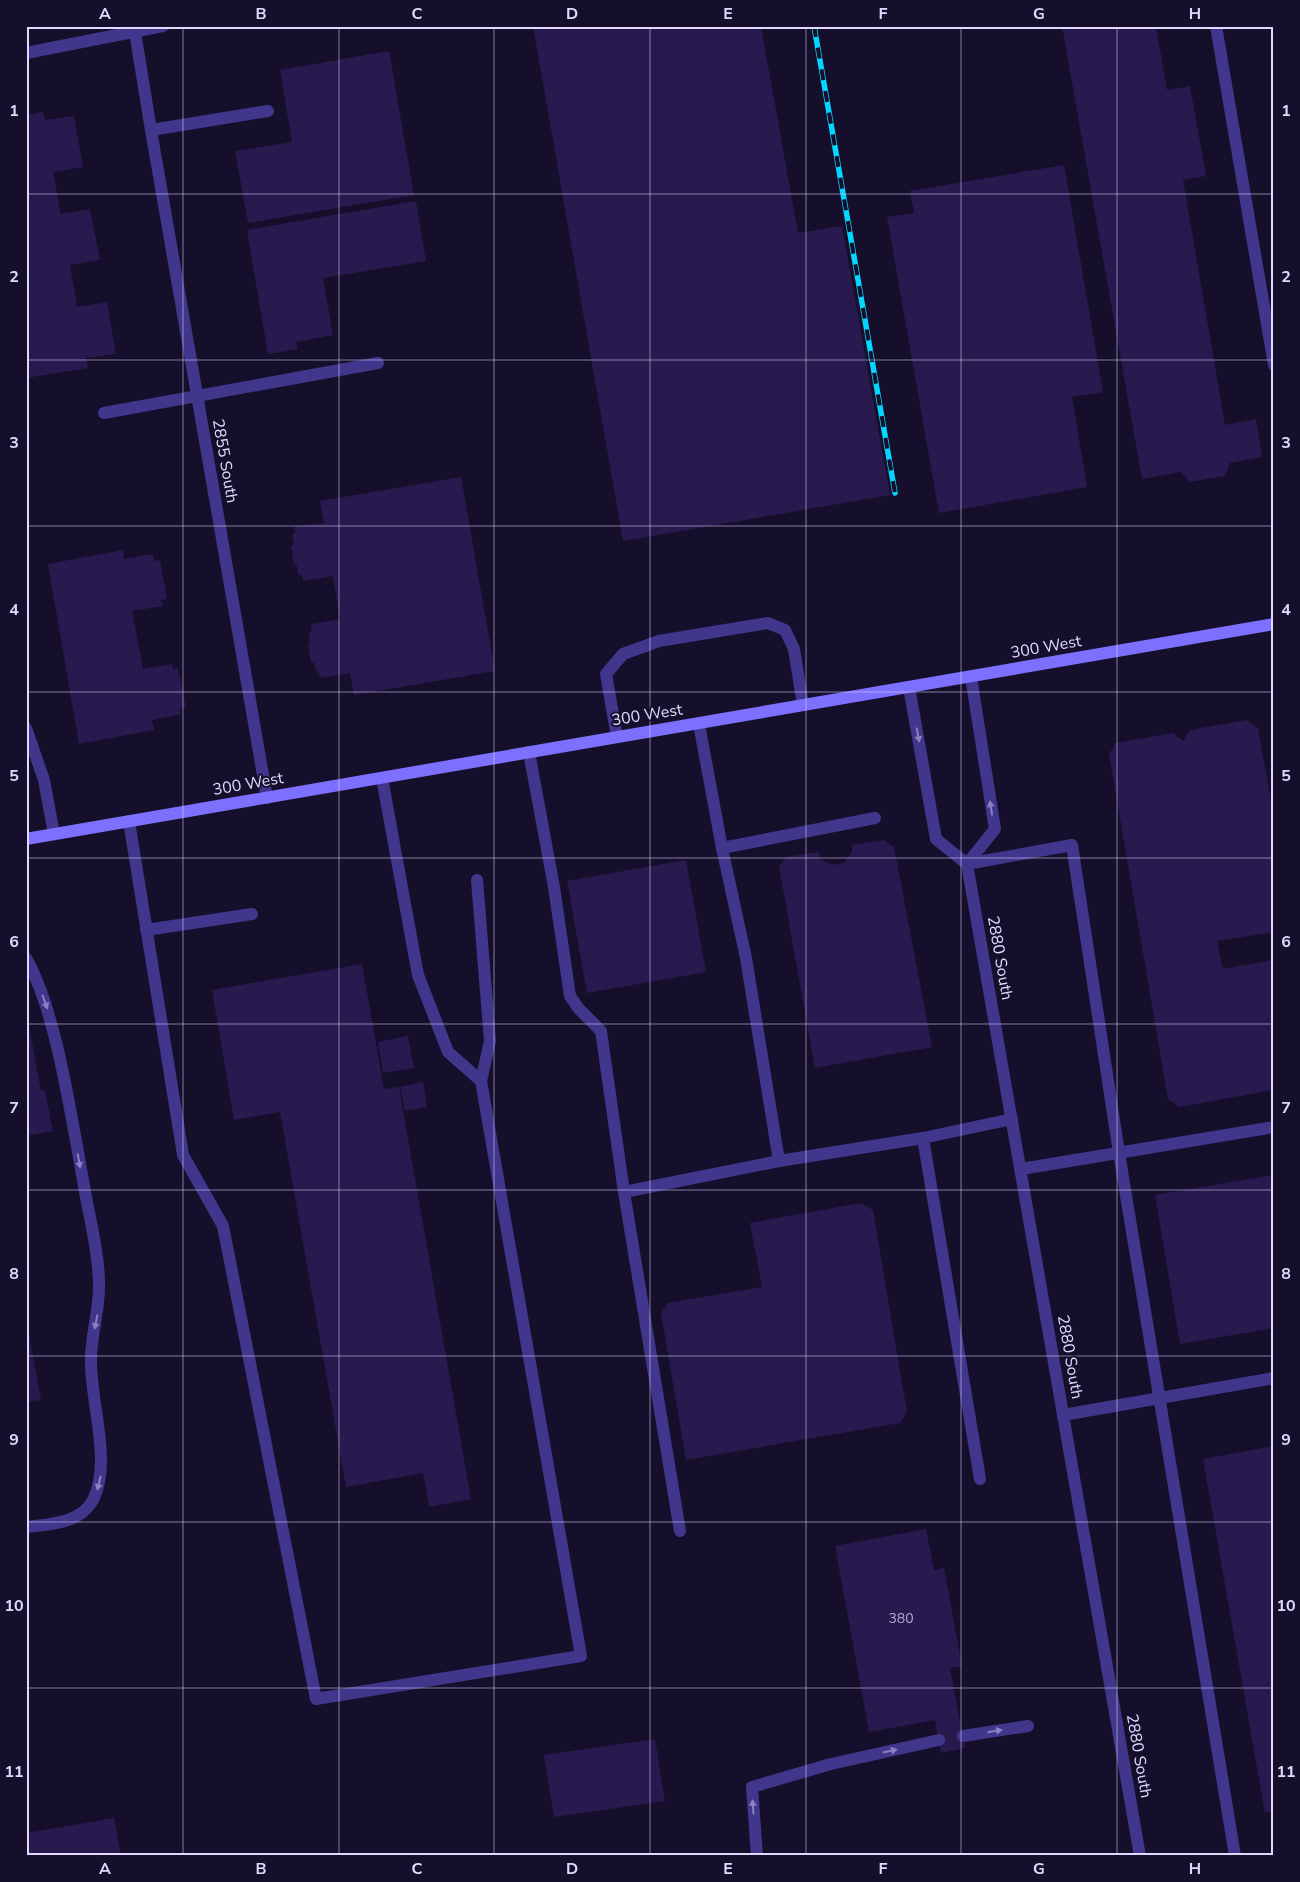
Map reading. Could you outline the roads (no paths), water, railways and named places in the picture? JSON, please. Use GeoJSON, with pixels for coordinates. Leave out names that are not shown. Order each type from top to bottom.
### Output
{"type":"FeatureCollection","features":[{"type":"Feature","properties":{"kind":"main road","name":"300 West"},"geometry":{"type":"LineString","coordinates":[[26,840],[1274,624]]}},
{"type":"Feature","properties":{"kind":"street"},"geometry":{"type":"LineString","coordinates":[[26,53],[163,26]]}},
{"type":"Feature","properties":{"kind":"street"},"geometry":{"type":"LineString","coordinates":[[1216,26],[1274,365]]}},
{"type":"Feature","properties":{"kind":"street","name":"2855 South"},"geometry":{"type":"LineString","coordinates":[[135,32],[267,798]]}},
{"type":"Feature","properties":{"kind":"street"},"geometry":{"type":"LineString","coordinates":[[151,130],[268,111]]}},
{"type":"Feature","properties":{"kind":"street"},"geometry":{"type":"LineString","coordinates":[[104,413],[378,363]]}},
{"type":"Feature","properties":{"kind":"street"},"geometry":{"type":"LineString","coordinates":[[617,737],[606,674],[623,654],[659,641],[768,623],[785,630],[794,649],[803,705]]}},
{"type":"Feature","properties":{"kind":"street"},"geometry":{"type":"LineString","coordinates":[[967,864],[995,830],[971,677]]}},
{"type":"Feature","properties":{"kind":"street"},"geometry":{"type":"LineString","coordinates":[[909,687],[936,838],[967,864]]}},
{"type":"Feature","properties":{"kind":"street"},"geometry":{"type":"LineString","coordinates":[[699,724],[722,848],[746,958],[779,1160]]}},
{"type":"Feature","properties":{"kind":"street"},"geometry":{"type":"LineString","coordinates":[[26,728],[44,780],[54,834]]}},
{"type":"Feature","properties":{"kind":"street"},"geometry":{"type":"LineString","coordinates":[[530,752],[554,887],[570,996],[579,1009],[601,1031],[624,1192],[680,1531]]}},
{"type":"Feature","properties":{"kind":"street"},"geometry":{"type":"LineString","coordinates":[[382,778],[418,975],[448,1052],[481,1081]]}},
{"type":"Feature","properties":{"kind":"street"},"geometry":{"type":"LineString","coordinates":[[722,848],[875,818]]}},
{"type":"Feature","properties":{"kind":"street"},"geometry":{"type":"LineString","coordinates":[[129,822],[182,1155],[223,1226],[316,1699],[580,1656],[481,1081],[490,1041],[477,880]]}},
{"type":"Feature","properties":{"kind":"street"},"geometry":{"type":"LineString","coordinates":[[967,864],[1072,845],[1119,1153],[1161,1397],[1234,1856]]}},
{"type":"Feature","properties":{"kind":"street","name":"2880 South"},"geometry":{"type":"LineString","coordinates":[[967,864],[1140,1856]]}},
{"type":"Feature","properties":{"kind":"street"},"geometry":{"type":"LineString","coordinates":[[146,930],[252,914]]}},
{"type":"Feature","properties":{"kind":"street"},"geometry":{"type":"LineString","coordinates":[[26,958],[35,974],[51,1022],[66,1085],[100,1282],[99,1308],[90,1361],[93,1400],[101,1453],[100,1481],[93,1501],[83,1513],[67,1521],[26,1527]]}},
{"type":"Feature","properties":{"kind":"street"},"geometry":{"type":"LineString","coordinates":[[624,1192],[779,1160],[923,1138],[1012,1119]]}},
{"type":"Feature","properties":{"kind":"street"},"geometry":{"type":"LineString","coordinates":[[1021,1169],[1274,1127]]}},
{"type":"Feature","properties":{"kind":"street"},"geometry":{"type":"LineString","coordinates":[[923,1138],[980,1479]]}},
{"type":"Feature","properties":{"kind":"street"},"geometry":{"type":"LineString","coordinates":[[1063,1416],[1274,1378]]}},
{"type":"Feature","properties":{"kind":"street"},"geometry":{"type":"LineString","coordinates":[[963,1736],[1028,1726]]}},
{"type":"Feature","properties":{"kind":"street"},"geometry":{"type":"LineString","coordinates":[[757,1856],[752,1787],[831,1764],[939,1740]]}},
{"type":"Feature","properties":{"kind":"railway"},"geometry":{"type":"LineString","coordinates":[[814,26],[895,493]]}}]}
